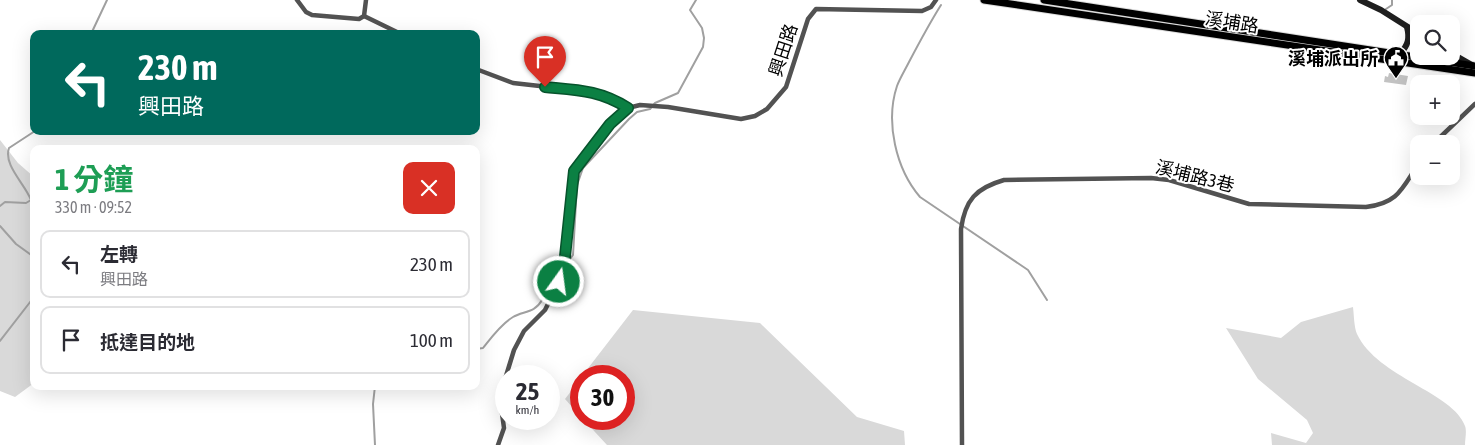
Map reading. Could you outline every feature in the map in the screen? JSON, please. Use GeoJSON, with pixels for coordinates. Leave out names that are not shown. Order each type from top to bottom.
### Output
{"type":"FeatureCollection","features":[{"type":"Feature","properties":{"kind":"main road","name":"溪埔路"},"geometry":{"type":"LineString","coordinates":[[984,0],[1475,73]]}},
{"type":"Feature","properties":{"kind":"main road","name":"溪埔路"},"geometry":{"type":"LineString","coordinates":[[1044,0],[1474,66]]}},
{"type":"Feature","properties":{"kind":"street"},"geometry":{"type":"LineString","coordinates":[[297,0],[306,12],[312,15],[359,19],[364,16]]}},
{"type":"Feature","properties":{"kind":"street"},"geometry":{"type":"LineString","coordinates":[[364,16],[366,0]]}},
{"type":"Feature","properties":{"kind":"street","name":"興田路"},"geometry":{"type":"LineString","coordinates":[[628,108],[653,105],[748,119],[767,109],[781,95],[788,80],[808,19],[816,10],[922,11],[931,7],[936,0]]}},
{"type":"Feature","properties":{"kind":"street"},"geometry":{"type":"LineString","coordinates":[[1360,0],[1381,10],[1410,29]]}},
{"type":"Feature","properties":{"kind":"street"},"geometry":{"type":"LineString","coordinates":[[364,16],[393,30]]}},
{"type":"Feature","properties":{"kind":"street"},"geometry":{"type":"LineString","coordinates":[[1400,54],[1408,43],[1407,27]]}},
{"type":"Feature","properties":{"kind":"street","name":"溪埔路"},"geometry":{"type":"LineString","coordinates":[[1460,58],[1474,66]]}},
{"type":"Feature","properties":{"kind":"street"},"geometry":{"type":"LineString","coordinates":[[480,71],[513,83],[593,92],[612,98],[628,108],[610,124],[574,171],[564,266],[545,310],[524,332],[514,350],[510,365]]}},
{"type":"Feature","properties":{"kind":"street"},"geometry":{"type":"LineString","coordinates":[[1442,135],[1475,104]]}},
{"type":"Feature","properties":{"kind":"street","name":"溪埔路3巷"},"geometry":{"type":"LineString","coordinates":[[962,445],[961,229],[965,208],[980,190],[1004,180],[1135,176],[1170,180],[1249,204],[1366,207],[1381,205],[1396,196],[1410,176]]}},
{"type":"Feature","properties":{"kind":"street"},"geometry":{"type":"LineString","coordinates":[[498,445],[503,430]]}},
{"type":"Feature","properties":{"kind":"shaded area"},"geometry":{"type":"Polygon","coordinates":[[[0,140],[18,163],[30,174],[30,386],[15,397],[0,391],[0,140]]]}},
{"type":"Feature","properties":{"kind":"shaded area"},"geometry":{"type":"Polygon","coordinates":[[[1353,307],[1357,334],[1367,349],[1381,362],[1446,403],[1458,414],[1466,428],[1465,445],[1272,445],[1271,433],[1306,443],[1313,433],[1307,420],[1258,379],[1226,328],[1281,338],[1301,322],[1353,307]]]}},
{"type":"Feature","properties":{"kind":"shaded area"},"geometry":{"type":"Polygon","coordinates":[[[633,310],[760,323],[857,417],[904,431],[905,445],[607,445],[593,430],[635,430],[635,365],[590,365],[633,310]]]}},
{"type":"Feature","properties":{"kind":"shaded area"},"geometry":{"type":"Polygon","coordinates":[[[570,392],[570,405],[565,399],[570,392]]]}},
{"type":"Feature","properties":{"kind":"building","name":"溪埔派出所"},"geometry":{"type":"Polygon","coordinates":[[[1389,73],[1408,76],[1406,85],[1384,82],[1385,76],[1388,77],[1389,73]]]}},
{"type":"Feature","properties":{"kind":"waterway"},"geometry":{"type":"LineString","coordinates":[[93,30],[107,0]]}},
{"type":"Feature","properties":{"kind":"waterway"},"geometry":{"type":"LineString","coordinates":[[480,348],[483,348],[504,323],[517,315],[532,310],[539,304],[545,292],[550,270],[560,262],[570,259],[573,255],[577,185],[583,168],[637,112],[650,109],[655,103],[678,93],[703,47],[702,28],[690,10],[696,0]]}},
{"type":"Feature","properties":{"kind":"waterway"},"geometry":{"type":"LineString","coordinates":[[1386,9],[1392,5],[1392,0]]}},
{"type":"Feature","properties":{"kind":"waterway"},"geometry":{"type":"LineString","coordinates":[[941,5],[897,86],[892,115],[895,144],[899,159],[912,186],[920,197],[1028,270],[1047,300]]}},
{"type":"Feature","properties":{"kind":"waterway"},"geometry":{"type":"LineString","coordinates":[[30,134],[9,148],[8,154],[12,168],[30,198]]}},
{"type":"Feature","properties":{"kind":"waterway"},"geometry":{"type":"LineString","coordinates":[[0,206],[5,202],[26,203],[30,201]]}},
{"type":"Feature","properties":{"kind":"waterway"},"geometry":{"type":"LineString","coordinates":[[0,226],[16,244],[30,254]]}},
{"type":"Feature","properties":{"kind":"waterway"},"geometry":{"type":"LineString","coordinates":[[0,341],[30,302]]}},
{"type":"Feature","properties":{"kind":"waterway"},"geometry":{"type":"LineString","coordinates":[[375,390],[373,404],[375,445]]}},
{"type":"Feature","properties":{"kind":"place","name":"溪埔派出所"},"geometry":{"type":"Point","coordinates":[1396,79]}},
{"type":"Feature","properties":{"kind":"route"},"geometry":{"type":"LineString","coordinates":[[545,87],[593,92],[612,98],[628,108],[610,124],[574,171],[564,266],[559,282]]}}]}
